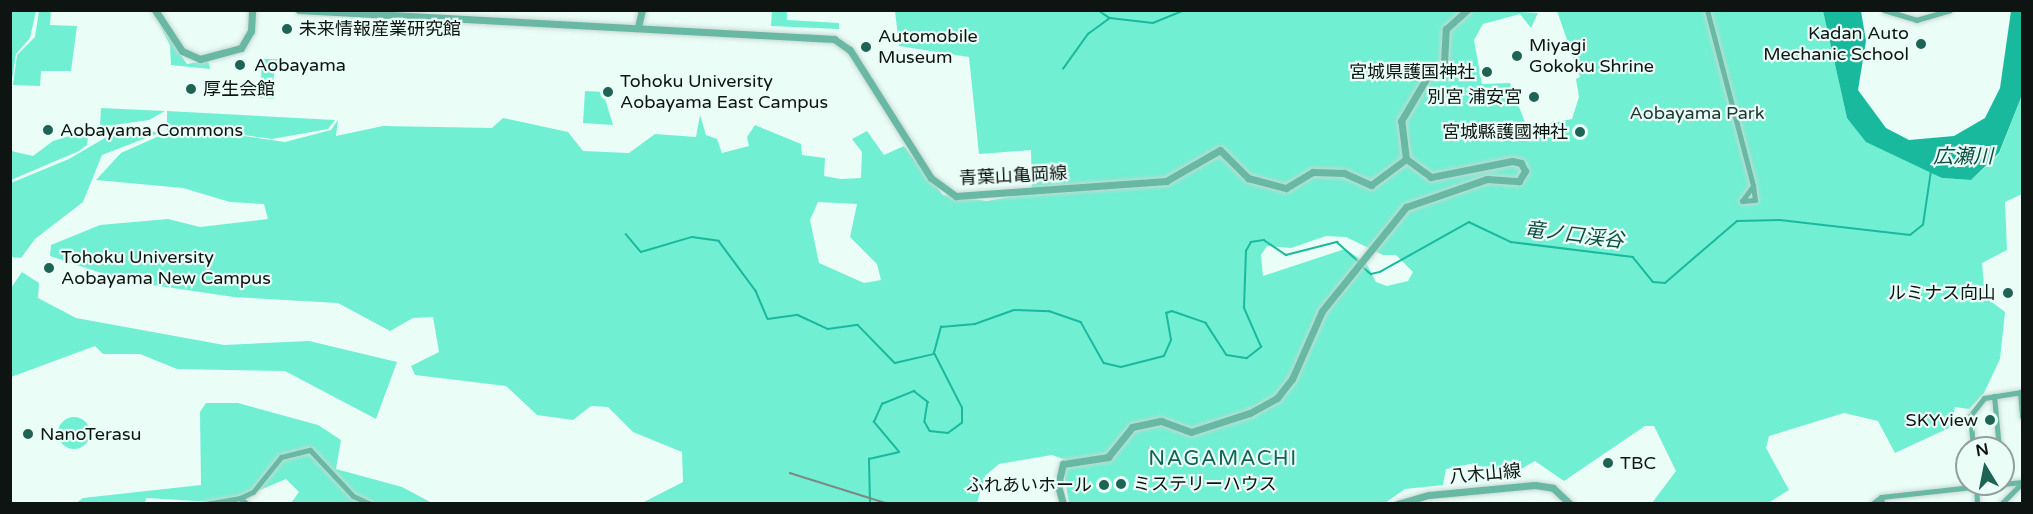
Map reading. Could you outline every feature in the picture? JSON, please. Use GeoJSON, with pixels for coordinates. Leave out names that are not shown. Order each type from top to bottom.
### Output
{"type":"FeatureCollection","features":[{"type":"Feature","properties":{"kind":"street"},"geometry":{"type":"LineString","coordinates":[[155,10],[183,51],[200,59],[241,48],[251,31],[252,10]]}},
{"type":"Feature","properties":{"kind":"street","name":"青葉山亀岡線"},"geometry":{"type":"LineString","coordinates":[[299,10],[826,37],[843,43],[932,178],[956,196],[1166,181],[1220,150],[1248,178],[1286,188],[1313,172],[1344,173],[1371,185],[1406,159]]}},
{"type":"Feature","properties":{"kind":"street"},"geometry":{"type":"LineString","coordinates":[[638,27],[642,10]]}},
{"type":"Feature","properties":{"kind":"street"},"geometry":{"type":"LineString","coordinates":[[1063,504],[1058,485],[1063,464],[1108,457],[1132,427],[1161,421],[1191,432],[1250,413],[1277,398],[1332,296],[1383,231],[1419,200],[1487,178],[1519,181],[1525,171],[1512,161],[1431,177],[1406,159],[1401,122],[1426,79],[1444,63],[1446,29],[1467,10]]}},
{"type":"Feature","properties":{"kind":"street"},"geometry":{"type":"LineString","coordinates":[[1707,10],[1753,186],[1755,200],[1742,201]]}},
{"type":"Feature","properties":{"kind":"street"},"geometry":{"type":"LineString","coordinates":[[1884,10],[1916,20],[1950,10]]}},
{"type":"Feature","properties":{"kind":"street"},"geometry":{"type":"LineString","coordinates":[[1738,207],[1753,186]]}},
{"type":"Feature","properties":{"kind":"street"},"geometry":{"type":"LineString","coordinates":[[1972,436],[1970,416],[1984,398],[2022,391],[2022,417]]}},
{"type":"Feature","properties":{"kind":"street"},"geometry":{"type":"LineString","coordinates":[[1997,395],[1999,436]]}},
{"type":"Feature","properties":{"kind":"street"},"geometry":{"type":"LineString","coordinates":[[206,504],[240,498],[253,492],[281,457],[310,450],[353,496],[370,504]]}},
{"type":"Feature","properties":{"kind":"street"},"geometry":{"type":"LineString","coordinates":[[2001,504],[2022,483]]}},
{"type":"Feature","properties":{"kind":"street","name":"八木山線"},"geometry":{"type":"LineString","coordinates":[[1397,504],[1428,495],[1535,485],[1553,488],[1570,504]]}},
{"type":"Feature","properties":{"kind":"street"},"geometry":{"type":"LineString","coordinates":[[1872,504],[1882,500],[1955,488]]}},
{"type":"Feature","properties":{"kind":"street"},"geometry":{"type":"LineString","coordinates":[[240,498],[247,504]]}},
{"type":"Feature","properties":{"kind":"green space"},"geometry":{"type":"Polygon","coordinates":[[[11,10],[36,11],[30,38],[16,54],[11,86],[11,10]]]}},
{"type":"Feature","properties":{"kind":"green space"},"geometry":{"type":"Polygon","coordinates":[[[772,10],[787,11],[787,20],[839,23],[839,29],[771,26],[772,10]]]}},
{"type":"Feature","properties":{"kind":"green space","name":"Aobayama Park"},"geometry":{"type":"Polygon","coordinates":[[[1484,10],[1538,13],[1531,28],[1520,14],[1483,24],[1474,40],[1482,84],[1510,83],[1527,128],[1572,119],[1579,97],[1576,79],[1580,77],[1557,11],[1823,11],[1847,118],[1942,178],[1971,180],[1999,154],[2022,95],[2022,194],[2005,202],[2007,250],[1982,263],[1985,297],[2005,312],[2000,359],[1984,393],[1969,409],[1955,407],[1951,427],[1895,453],[1878,421],[1844,413],[1769,436],[1766,448],[1789,490],[1768,503],[1652,503],[1676,471],[1654,426],[1645,426],[1564,481],[1535,461],[1514,473],[1470,464],[1446,469],[1443,485],[1405,489],[1385,503],[1069,503],[1064,474],[1069,461],[1052,455],[999,464],[985,476],[977,503],[642,503],[683,482],[682,452],[633,432],[608,407],[591,406],[573,420],[537,415],[506,386],[415,375],[411,366],[439,352],[433,317],[413,318],[390,331],[338,303],[234,297],[125,281],[50,256],[51,245],[100,225],[168,219],[200,227],[268,219],[264,204],[230,202],[183,188],[96,180],[121,153],[168,132],[215,132],[285,142],[331,130],[338,120],[336,136],[383,126],[492,128],[503,118],[568,132],[583,151],[629,153],[655,134],[696,137],[700,115],[706,135],[717,139],[722,153],[749,146],[747,137],[755,125],[801,144],[802,155],[825,158],[824,176],[841,179],[861,178],[862,152],[852,139],[867,131],[884,155],[904,146],[943,195],[987,201],[1032,193],[1031,150],[979,154],[969,57],[899,46],[895,11],[1484,10]],[[818,202],[810,220],[819,263],[864,283],[881,280],[877,264],[850,237],[857,204],[818,202]],[[1326,236],[1291,248],[1267,246],[1261,255],[1263,276],[1345,249],[1366,263],[1376,282],[1387,286],[1408,281],[1413,272],[1396,255],[1383,255],[1346,237],[1326,236]]]}},
{"type":"Feature","properties":{"kind":"green space"},"geometry":{"type":"Polygon","coordinates":[[[39,11],[51,11],[50,25],[77,26],[71,71],[41,71],[40,86],[13,85],[17,55],[35,37],[39,11]]]}},
{"type":"Feature","properties":{"kind":"green space"},"geometry":{"type":"Polygon","coordinates":[[[159,24],[187,64],[208,60],[210,69],[171,65],[170,45],[159,24]]]}},
{"type":"Feature","properties":{"kind":"green space"},"geometry":{"type":"Polygon","coordinates":[[[262,59],[277,59],[270,97],[276,99],[260,98],[262,59]]]}},
{"type":"Feature","properties":{"kind":"green space"},"geometry":{"type":"Polygon","coordinates":[[[585,91],[603,92],[613,125],[583,123],[585,91]]]}},
{"type":"Feature","properties":{"kind":"green space"},"geometry":{"type":"Polygon","coordinates":[[[101,108],[165,111],[149,120],[100,127],[101,108]]]}},
{"type":"Feature","properties":{"kind":"green space"},"geometry":{"type":"Polygon","coordinates":[[[167,111],[335,120],[328,129],[272,139],[210,130],[179,133],[167,130],[167,111]]]}},
{"type":"Feature","properties":{"kind":"green space"},"geometry":{"type":"Polygon","coordinates":[[[127,125],[159,133],[102,155],[83,202],[35,239],[21,258],[11,257],[11,183],[69,159],[127,125]]]}},
{"type":"Feature","properties":{"kind":"green space"},"geometry":{"type":"Polygon","coordinates":[[[89,130],[87,145],[79,151],[11,180],[11,151],[33,156],[53,141],[89,130]]]}},
{"type":"Feature","properties":{"kind":"green space"},"geometry":{"type":"Polygon","coordinates":[[[22,272],[39,283],[38,298],[76,318],[224,345],[309,341],[397,362],[376,419],[285,371],[177,369],[140,354],[103,354],[95,346],[11,377],[11,288],[22,272]]]}},
{"type":"Feature","properties":{"kind":"green space"},"geometry":{"type":"Polygon","coordinates":[[[206,403],[238,403],[318,425],[341,440],[336,469],[402,487],[432,503],[291,503],[299,492],[286,479],[229,503],[146,498],[145,503],[75,504],[83,498],[201,485],[200,412],[206,403]]]}},
{"type":"Feature","properties":{"kind":"green space"},"geometry":{"type":"Polygon","coordinates":[[[74,417],[86,421],[90,433],[86,445],[74,449],[62,445],[58,433],[62,421],[74,417]]]}},
{"type":"Feature","properties":{"kind":"water","name":"広瀬川"},"geometry":{"type":"Polygon","coordinates":[[[1823,11],[1861,11],[1866,41],[1858,90],[1886,128],[1909,140],[1954,136],[1985,118],[2000,88],[2011,11],[2022,11],[2022,95],[1999,153],[1971,180],[1942,178],[1866,142],[1847,118],[1823,11]]]}},
{"type":"Feature","properties":{"kind":"waterway"},"geometry":{"type":"LineString","coordinates":[[1098,10],[1110,18]]}},
{"type":"Feature","properties":{"kind":"waterway"},"geometry":{"type":"LineString","coordinates":[[1063,69],[1088,34],[1110,18],[1153,23],[1185,10]]}},
{"type":"Feature","properties":{"kind":"waterway","name":"竜ノ口渓谷"},"geometry":{"type":"LineString","coordinates":[[1363,267],[1371,274],[1380,272],[1469,222],[1511,242],[1633,257],[1653,282],[1665,283],[1737,221],[1780,220],[1910,235],[1923,225],[1931,171]]}},
{"type":"Feature","properties":{"kind":"waterway"},"geometry":{"type":"LineString","coordinates":[[626,234],[641,252],[692,237],[719,241],[756,291],[768,319],[798,315],[828,329],[858,325],[895,363],[933,354]]}},
{"type":"Feature","properties":{"kind":"waterway","name":"竜ノ口渓谷"},"geometry":{"type":"LineString","coordinates":[[870,504],[869,459],[899,452],[874,422],[882,404],[914,391],[928,402],[925,422],[930,431],[948,433],[962,423],[962,408],[934,353],[941,327],[975,324],[1014,310],[1049,311],[1081,322],[1104,363],[1121,367],[1164,356],[1171,340],[1166,313],[1172,311],[1206,323],[1227,355],[1247,358],[1261,347],[1244,308],[1246,251],[1251,242],[1264,240],[1286,255],[1337,242],[1358,261]]}},
{"type":"Feature","properties":{"kind":"railway"},"geometry":{"type":"LineString","coordinates":[[790,473],[889,504]]}},
{"type":"Feature","properties":{"kind":"place","name":"未来情報産業研究館"},"geometry":{"type":"Point","coordinates":[287,29]}},
{"type":"Feature","properties":{"kind":"place","name":"Kadan Auto Mechanic School"},"geometry":{"type":"Point","coordinates":[1921,44]}},
{"type":"Feature","properties":{"kind":"place","name":"Automobile Museum"},"geometry":{"type":"Point","coordinates":[866,47]}},
{"type":"Feature","properties":{"kind":"place","name":"Miyagi Gokoku Shrine"},"geometry":{"type":"Point","coordinates":[1517,56]}},
{"type":"Feature","properties":{"kind":"place","name":"Aobayama"},"geometry":{"type":"Point","coordinates":[240,65]}},
{"type":"Feature","properties":{"kind":"place","name":"宮城県護国神社"},"geometry":{"type":"Point","coordinates":[1487,72]}},
{"type":"Feature","properties":{"kind":"place","name":"厚生会館"},"geometry":{"type":"Point","coordinates":[191,89]}},
{"type":"Feature","properties":{"kind":"place","name":"Tohoku University Aobayama East Campus"},"geometry":{"type":"Point","coordinates":[608,92]}},
{"type":"Feature","properties":{"kind":"place","name":"別宮 浦安宮"},"geometry":{"type":"Point","coordinates":[1534,97]}},
{"type":"Feature","properties":{"kind":"place","name":"Aobayama Commons"},"geometry":{"type":"Point","coordinates":[48,130]}},
{"type":"Feature","properties":{"kind":"place","name":"宮城縣護國神社"},"geometry":{"type":"Point","coordinates":[1580,132]}},
{"type":"Feature","properties":{"kind":"place","name":"Tohoku University Aobayama New Campus"},"geometry":{"type":"Point","coordinates":[49,268]}},
{"type":"Feature","properties":{"kind":"place","name":"ルミナス向山"},"geometry":{"type":"Point","coordinates":[2008,293]}},
{"type":"Feature","properties":{"kind":"place","name":"SKYview"},"geometry":{"type":"Point","coordinates":[1990,420]}},
{"type":"Feature","properties":{"kind":"place","name":"NanoTerasu"},"geometry":{"type":"Point","coordinates":[28,434]}},
{"type":"Feature","properties":{"kind":"place","name":"TBC"},"geometry":{"type":"Point","coordinates":[1608,463]}},
{"type":"Feature","properties":{"kind":"place","name":"ミステリーハウス"},"geometry":{"type":"Point","coordinates":[1121,484]}},
{"type":"Feature","properties":{"kind":"place","name":"ふれあいホール"},"geometry":{"type":"Point","coordinates":[1104,485]}},
{"type":"Feature","properties":{"kind":"district","name":"NAGAMACHI"},"geometry":{"type":"Point","coordinates":[1223,459]}}]}
